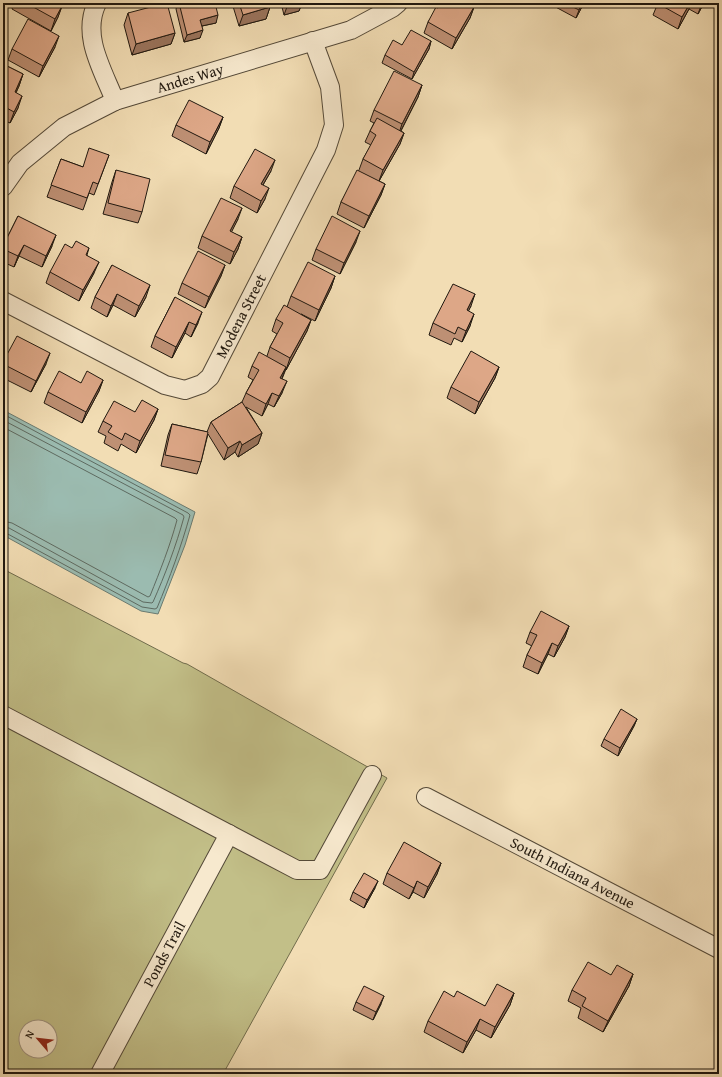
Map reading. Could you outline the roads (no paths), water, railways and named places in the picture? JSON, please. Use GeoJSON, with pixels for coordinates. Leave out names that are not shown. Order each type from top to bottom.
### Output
{"type":"FeatureCollection","features":[{"type":"Feature","properties":{"kind":"street"},"geometry":{"type":"LineString","coordinates":[[96,3],[91,20],[92,45],[115,101]]}},
{"type":"Feature","properties":{"kind":"street","name":"Andes Way"},"geometry":{"type":"LineString","coordinates":[[3,187],[20,163],[64,127],[115,101],[351,30],[392,8],[398,3]]}},
{"type":"Feature","properties":{"kind":"street","name":"Modena Street"},"geometry":{"type":"LineString","coordinates":[[3,300],[165,385],[185,390],[202,384],[210,377],[326,150],[334,125],[330,87],[313,41]]}},
{"type":"Feature","properties":{"kind":"street"},"geometry":{"type":"LineString","coordinates":[[3,715],[296,870],[320,870],[372,775]]}},
{"type":"Feature","properties":{"kind":"street","name":"South Indiana Avenue"},"geometry":{"type":"LineString","coordinates":[[426,797],[719,949]]}},
{"type":"Feature","properties":{"kind":"street","name":"Ponds Trail"},"geometry":{"type":"LineString","coordinates":[[100,1074],[229,834]]}},
{"type":"Feature","properties":{"kind":"water"},"geometry":{"type":"Polygon","coordinates":[[[3,410],[195,512],[185,545],[158,614],[141,611],[3,535],[3,410]]]}}]}
